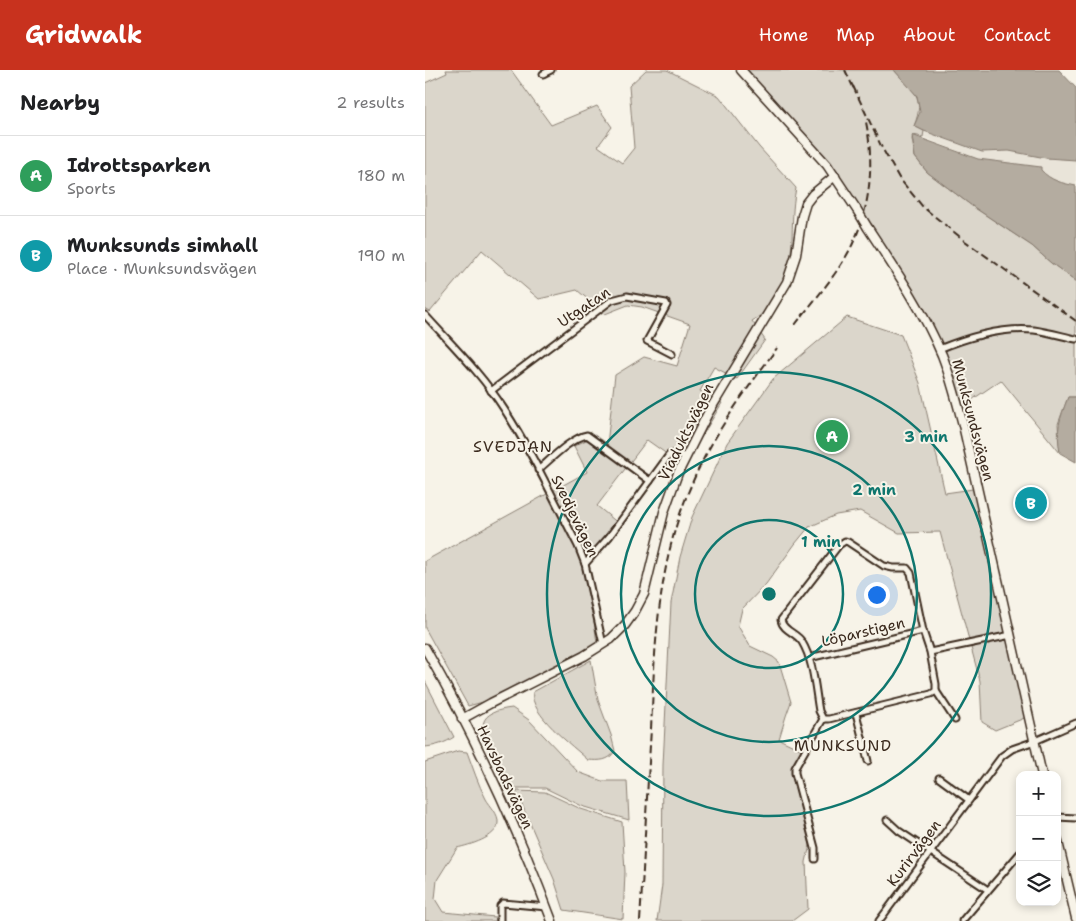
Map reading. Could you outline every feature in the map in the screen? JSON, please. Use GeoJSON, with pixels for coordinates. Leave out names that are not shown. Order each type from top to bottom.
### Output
{"type":"FeatureCollection","features":[{"type":"Feature","properties":{"kind":"street"},"geometry":{"type":"LineString","coordinates":[[543,74],[551,70]]}},
{"type":"Feature","properties":{"kind":"street","name":"Munksundsvägen"},"geometry":{"type":"LineString","coordinates":[[741,70],[811,146],[835,176],[914,300],[939,349],[953,388],[963,425],[1041,771]]}},
{"type":"Feature","properties":{"kind":"street","name":"Viaduktsvägen"},"geometry":{"type":"LineString","coordinates":[[463,719],[603,644],[625,625],[635,611],[644,594],[665,512],[686,458],[707,415],[787,282],[796,255],[804,207],[823,185],[835,176]]}},
{"type":"Feature","properties":{"kind":"street","name":"Utgatan"},"geometry":{"type":"LineString","coordinates":[[491,391],[605,305],[621,297],[636,297],[666,303],[667,305],[647,342],[672,354]]}},
{"type":"Feature","properties":{"kind":"street","name":"Svedjevägen"},"geometry":{"type":"LineString","coordinates":[[425,315],[471,366],[519,432],[578,546],[585,564],[603,644]]}},
{"type":"Feature","properties":{"kind":"street"},"geometry":{"type":"LineString","coordinates":[[939,349],[979,336],[1007,331],[1032,330],[1076,339]]}},
{"type":"Feature","properties":{"kind":"street"},"geometry":{"type":"LineString","coordinates":[[538,470],[582,436],[591,436],[650,481]]}},
{"type":"Feature","properties":{"kind":"street"},"geometry":{"type":"LineString","coordinates":[[585,564],[609,537],[669,455],[676,453],[686,458]]}},
{"type":"Feature","properties":{"kind":"street"},"geometry":{"type":"LineString","coordinates":[[823,719],[819,711],[809,658],[801,640],[785,628],[781,620],[839,545],[845,541],[852,543],[884,566],[907,568],[911,573],[923,631],[937,684],[936,691],[955,720]]}},
{"type":"Feature","properties":{"kind":"street","name":"Löparstigen"},"geometry":{"type":"LineString","coordinates":[[809,658],[923,631]]}},
{"type":"Feature","properties":{"kind":"street"},"geometry":{"type":"LineString","coordinates":[[930,652],[1011,635]]}},
{"type":"Feature","properties":{"kind":"street","name":"Havsbadsvägen"},"geometry":{"type":"LineString","coordinates":[[425,648],[463,719],[513,825],[552,921]]}},
{"type":"Feature","properties":{"kind":"street"},"geometry":{"type":"LineString","coordinates":[[823,719],[856,713],[931,694],[936,691]]}},
{"type":"Feature","properties":{"kind":"street"},"geometry":{"type":"LineString","coordinates":[[856,713],[868,761]]}},
{"type":"Feature","properties":{"kind":"street"},"geometry":{"type":"LineString","coordinates":[[815,859],[815,848],[795,780],[795,772],[823,719]]}},
{"type":"Feature","properties":{"kind":"street","name":"Kurirvägen"},"geometry":{"type":"LineString","coordinates":[[879,921],[1007,752],[1076,723]]}},
{"type":"Feature","properties":{"kind":"street"},"geometry":{"type":"LineString","coordinates":[[939,778],[969,800]]}},
{"type":"Feature","properties":{"kind":"street"},"geometry":{"type":"LineString","coordinates":[[1061,817],[1076,818]]}},
{"type":"Feature","properties":{"kind":"street"},"geometry":{"type":"LineString","coordinates":[[887,820],[899,831],[988,890]]}},
{"type":"Feature","properties":{"kind":"street"},"geometry":{"type":"LineString","coordinates":[[1061,855],[1076,918]]}},
{"type":"Feature","properties":{"kind":"street"},"geometry":{"type":"LineString","coordinates":[[962,921],[1016,857]]}},
{"type":"Feature","properties":{"kind":"street"},"geometry":{"type":"LineString","coordinates":[[500,921],[500,906],[503,902],[547,907]]}},
{"type":"Feature","properties":{"kind":"shaded area"},"geometry":{"type":"Polygon","coordinates":[[[446,70],[511,70],[551,125],[597,106],[612,127],[598,146],[622,163],[634,148],[629,86],[646,70],[667,70],[719,96],[759,147],[796,188],[789,266],[778,293],[770,305],[752,321],[765,340],[737,379],[714,367],[700,391],[722,403],[690,456],[671,457],[647,440],[597,506],[619,524],[595,550],[580,558],[591,598],[598,651],[498,698],[468,706],[425,628],[425,561],[587,472],[574,446],[586,440],[601,439],[607,444],[615,375],[644,357],[677,366],[690,324],[642,307],[628,305],[605,314],[577,290],[539,299],[482,250],[430,312],[425,309],[425,83],[447,73],[446,70]]]}},
{"type":"Feature","properties":{"kind":"shaded area"},"geometry":{"type":"Polygon","coordinates":[[[741,70],[894,70],[912,89],[918,101],[919,108],[914,126],[924,131],[923,137],[913,135],[912,139],[915,157],[927,172],[972,206],[1032,246],[1076,281],[1076,397],[1068,397],[1058,424],[1060,453],[1001,380],[960,408],[941,346],[836,178],[741,70]]]}},
{"type":"Feature","properties":{"kind":"shaded area"},"geometry":{"type":"Polygon","coordinates":[[[894,70],[1059,70],[1076,88],[1076,160],[1046,158],[1009,151],[982,152],[924,131],[914,126],[920,112],[917,96],[894,70]]]}},
{"type":"Feature","properties":{"kind":"shaded area"},"geometry":{"type":"Polygon","coordinates":[[[924,131],[982,152],[1009,151],[1046,158],[1076,160],[1076,186],[1048,178],[1041,170],[1041,167],[978,159],[923,137],[924,131]]]}},
{"type":"Feature","properties":{"kind":"shaded area"},"geometry":{"type":"Polygon","coordinates":[[[912,135],[978,159],[1041,167],[1045,174],[1053,179],[1076,186],[1076,281],[1032,246],[972,206],[927,172],[915,157],[912,135]]]}},
{"type":"Feature","properties":{"kind":"shaded area"},"geometry":{"type":"Polygon","coordinates":[[[847,317],[901,335],[920,383],[945,493],[973,489],[983,503],[1032,715],[995,730],[982,722],[980,681],[940,532],[899,533],[860,511],[836,515],[809,527],[766,584],[742,609],[738,626],[750,646],[779,662],[791,702],[779,739],[804,751],[799,760],[797,786],[810,845],[806,862],[808,909],[792,921],[657,921],[662,885],[663,765],[671,603],[680,557],[692,517],[727,443],[773,379],[847,317]]]}},
{"type":"Feature","properties":{"kind":"shaded area"},"geometry":{"type":"Polygon","coordinates":[[[1068,397],[1076,397],[1076,462],[1060,453],[1058,437],[1062,412],[1068,397]]]}},
{"type":"Feature","properties":{"kind":"shaded area"},"geometry":{"type":"Polygon","coordinates":[[[591,660],[598,700],[615,751],[607,759],[600,760],[588,760],[563,738],[544,719],[537,710],[533,700],[533,692],[591,660]]]}},
{"type":"Feature","properties":{"kind":"shaded area"},"geometry":{"type":"Polygon","coordinates":[[[425,681],[454,737],[440,744],[425,747],[425,681]]]}},
{"type":"Feature","properties":{"kind":"shaded area"},"geometry":{"type":"Polygon","coordinates":[[[512,708],[529,720],[578,772],[602,781],[627,781],[629,820],[582,806],[545,788],[512,788],[484,735],[483,728],[487,717],[492,713],[512,708]]]}},
{"type":"Feature","properties":{"kind":"shaded area"},"geometry":{"type":"Polygon","coordinates":[[[458,751],[467,752],[486,799],[496,813],[498,823],[493,833],[488,837],[457,848],[437,880],[435,899],[443,912],[495,917],[496,921],[425,921],[425,762],[458,751]]]}},
{"type":"Feature","properties":{"kind":"shaded area"},"geometry":{"type":"Polygon","coordinates":[[[516,791],[545,792],[581,809],[622,822],[625,872],[623,919],[564,910],[554,879],[516,791]]]}},
{"type":"Feature","properties":{"kind":"railway"},"geometry":{"type":"LineString","coordinates":[[845,70],[855,91]]}},
{"type":"Feature","properties":{"kind":"railway"},"geometry":{"type":"LineString","coordinates":[[853,86],[882,148],[899,178],[923,207],[965,241],[1076,321]]}},
{"type":"Feature","properties":{"kind":"railway"},"geometry":{"type":"LineString","coordinates":[[795,325],[849,252],[860,227],[867,197],[870,167],[866,122]]}},
{"type":"Feature","properties":{"kind":"railway"},"geometry":{"type":"LineString","coordinates":[[640,921],[656,637],[664,576],[671,546],[690,488],[708,450],[729,415],[777,348]]}},
{"type":"Feature","properties":{"kind":"place","name":"Idrottsparken"},"geometry":{"type":"Point","coordinates":[832,436]}},
{"type":"Feature","properties":{"kind":"place","name":"Munksunds simhall"},"geometry":{"type":"Point","coordinates":[1031,503]}},
{"type":"Feature","properties":{"kind":"district","name":"SVEDJAN"},"geometry":{"type":"Point","coordinates":[513,446]}},
{"type":"Feature","properties":{"kind":"district","name":"MUNKSUND"},"geometry":{"type":"Point","coordinates":[843,745]}}]}
